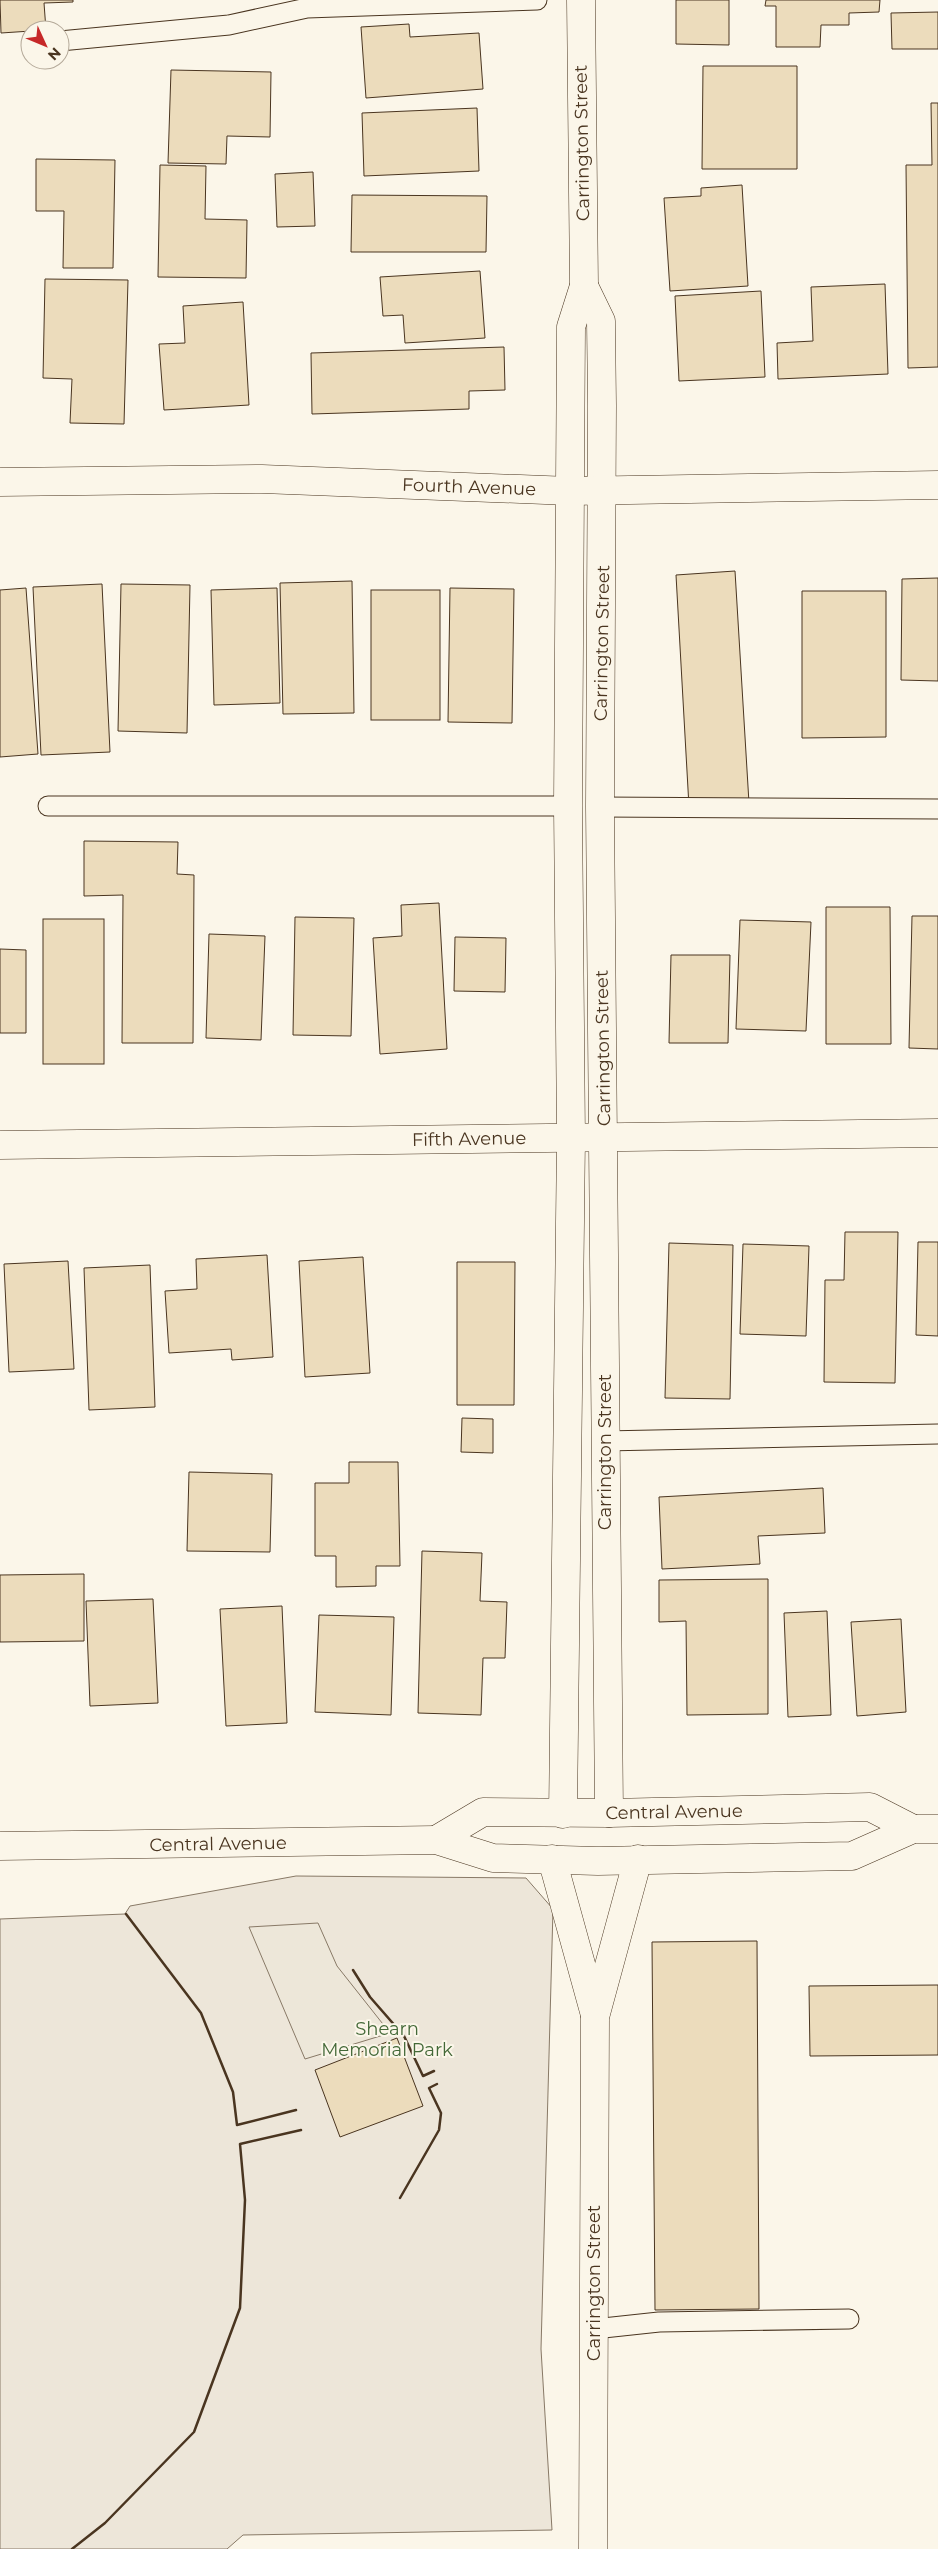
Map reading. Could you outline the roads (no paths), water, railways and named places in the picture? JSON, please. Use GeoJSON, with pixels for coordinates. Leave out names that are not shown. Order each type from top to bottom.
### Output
{"type":"FeatureCollection","features":[{"type":"Feature","properties":{"kind":"street","name":"Carrington Street"},"geometry":{"type":"LineString","coordinates":[[562,1814],[571,1138],[568,806],[571,327],[584,286],[581,0]]}},
{"type":"Feature","properties":{"kind":"street","name":"Carrington Street"},"geometry":{"type":"LineString","coordinates":[[584,286],[601,321],[604,491],[600,806],[604,1138],[604,1441],[609,1813]]}},
{"type":"Feature","properties":{"kind":"street","name":"Fourth Avenue"},"geometry":{"type":"LineString","coordinates":[[0,482],[262,479],[570,491],[938,485]]}},
{"type":"Feature","properties":{"kind":"street","name":"Fifth Avenue"},"geometry":{"type":"LineString","coordinates":[[0,1145],[938,1134]]}},
{"type":"Feature","properties":{"kind":"street","name":"Central Avenue"},"geometry":{"type":"LineString","coordinates":[[436,1840],[483,1812],[562,1814],[870,1807],[926,1829]]}},
{"type":"Feature","properties":{"kind":"street","name":"Central Avenue"},"geometry":{"type":"LineString","coordinates":[[0,1846],[436,1840],[493,1858],[638,1860],[852,1856],[926,1829]]}},
{"type":"Feature","properties":{"kind":"street","name":"Carrington Street"},"geometry":{"type":"LineString","coordinates":[[552,1859],[595,2017]]}},
{"type":"Feature","properties":{"kind":"street","name":"Carrington Street"},"geometry":{"type":"LineString","coordinates":[[593,2549],[595,2017],[638,1860]]}},
{"type":"Feature","properties":{"kind":"lane"},"geometry":{"type":"LineString","coordinates":[[70,40],[229,25],[307,8],[537,0]]}},
{"type":"Feature","properties":{"kind":"lane"},"geometry":{"type":"LineString","coordinates":[[48,806],[568,806]]}},
{"type":"Feature","properties":{"kind":"lane"},"geometry":{"type":"LineString","coordinates":[[600,806],[938,809]]}},
{"type":"Feature","properties":{"kind":"lane"},"geometry":{"type":"LineString","coordinates":[[604,1441],[938,1434]]}},
{"type":"Feature","properties":{"kind":"lane"},"geometry":{"type":"LineString","coordinates":[[594,2329],[659,2322],[849,2319]]}},
{"type":"Feature","properties":{"kind":"park label","name":"Shearn Memorial Park"},"geometry":{"type":"Point","coordinates":[387,2039]}}]}
